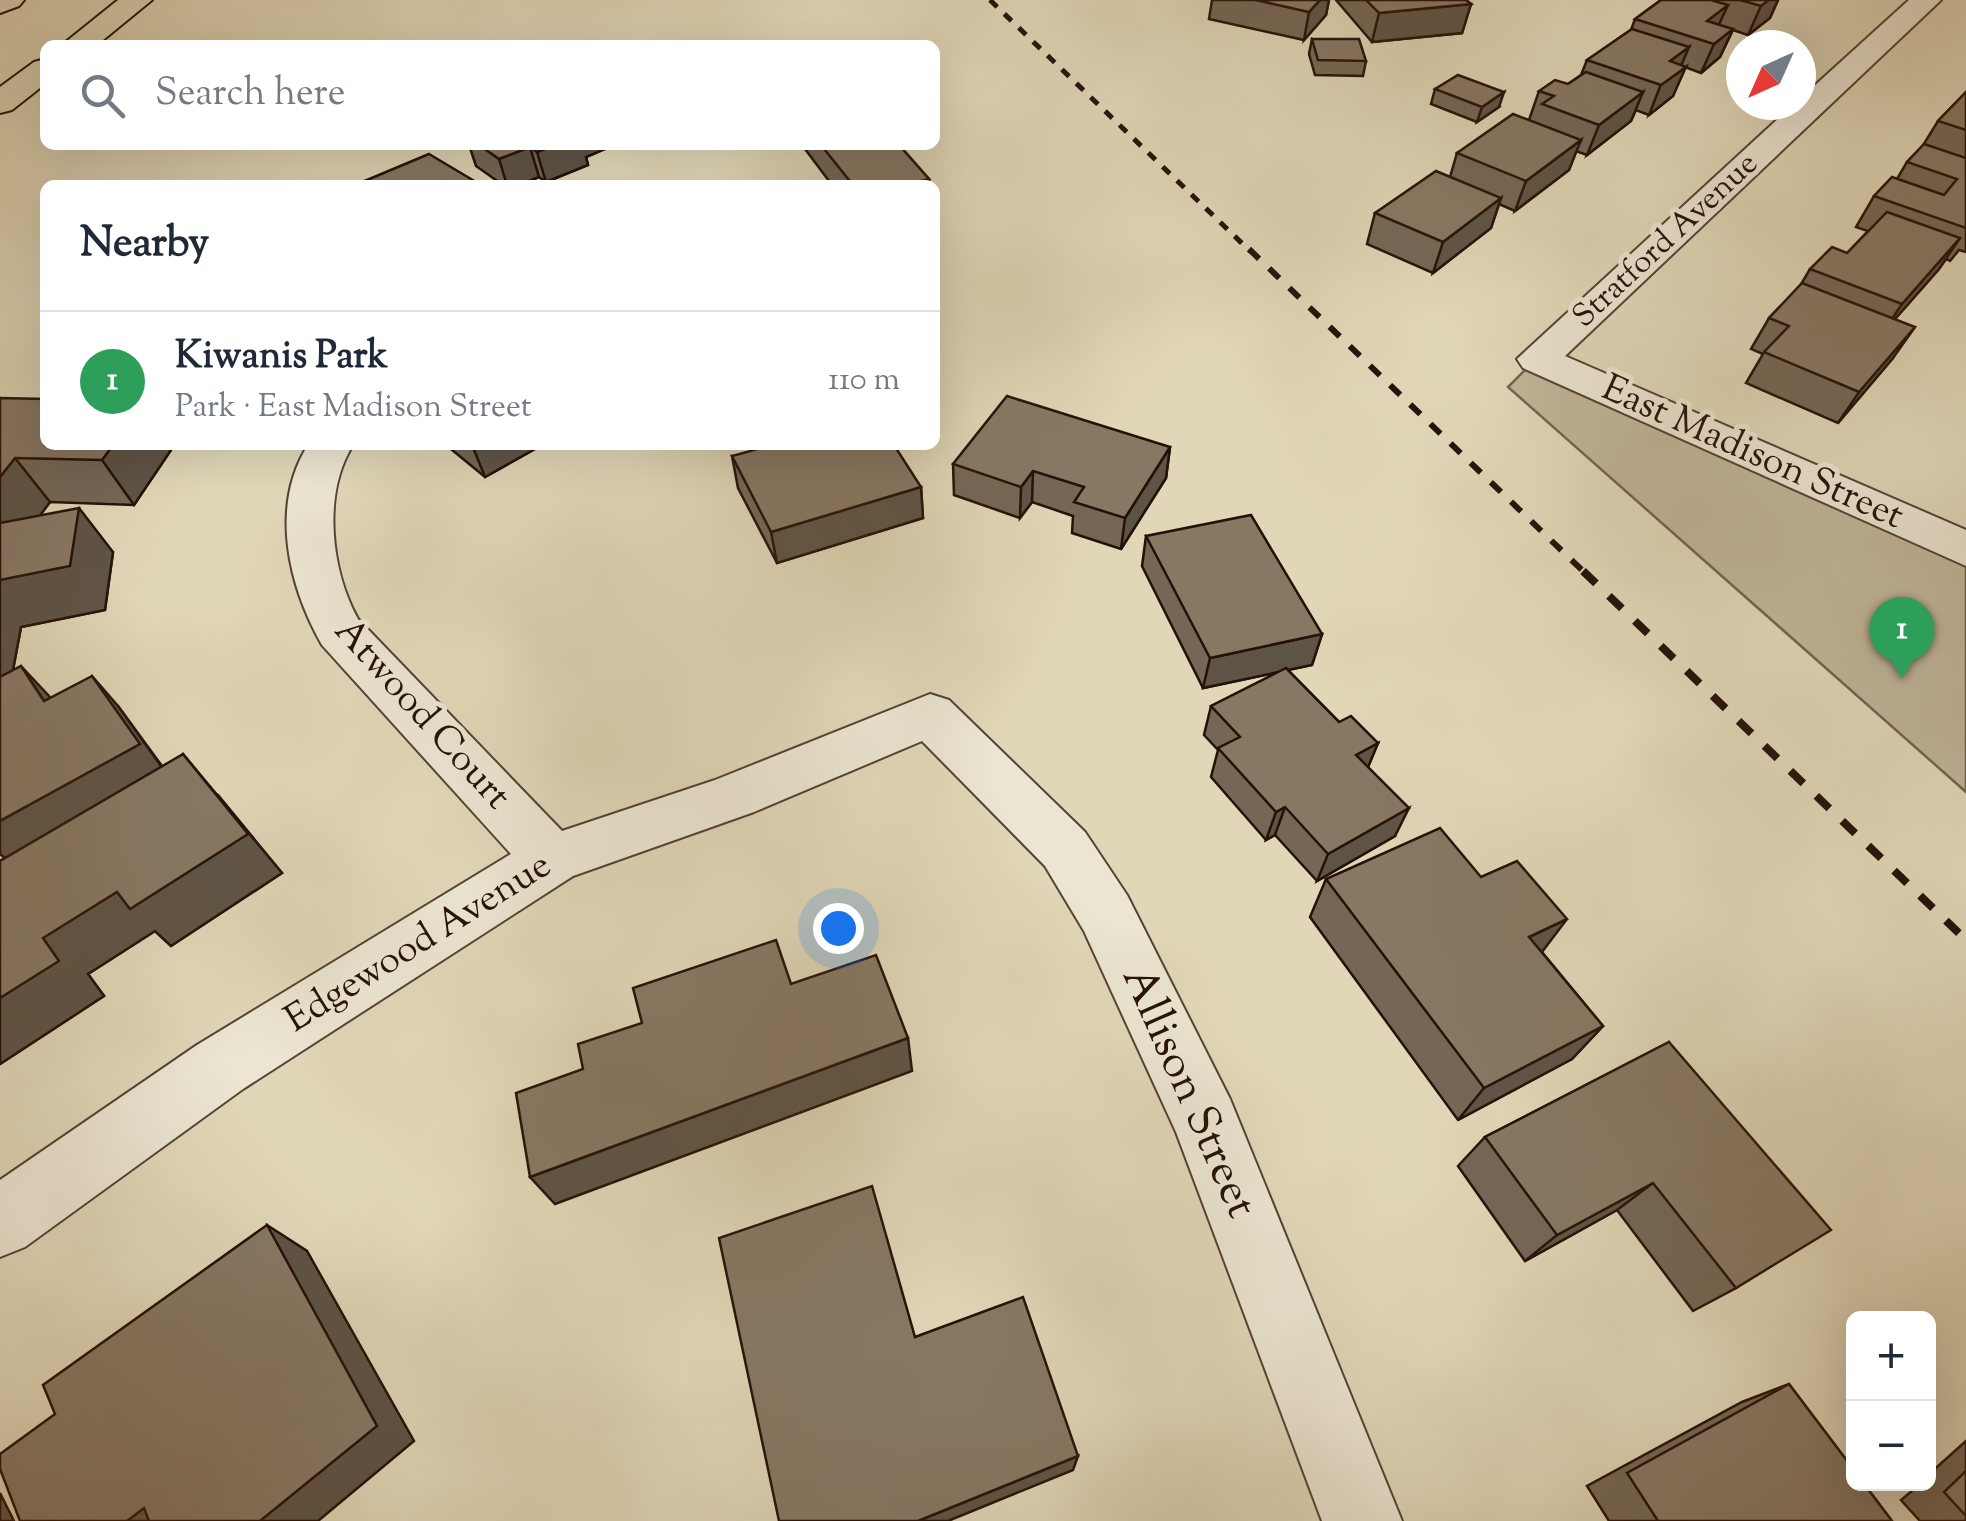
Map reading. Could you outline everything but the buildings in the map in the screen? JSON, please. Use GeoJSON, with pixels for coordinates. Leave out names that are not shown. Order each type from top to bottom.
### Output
{"type":"FeatureCollection","features":[{"type":"Feature","properties":{"kind":"highway"},"geometry":{"type":"LineString","coordinates":[[0,4],[9,0]]}},
{"type":"Feature","properties":{"kind":"highway"},"geometry":{"type":"LineString","coordinates":[[84,40],[137,0]]}},
{"type":"Feature","properties":{"kind":"highway"},"geometry":{"type":"LineString","coordinates":[[0,103],[40,73]]}},
{"type":"Feature","properties":{"kind":"street","name":"Stratford Avenue"},"geometry":{"type":"LineString","coordinates":[[1538,359],[1919,7]]}},
{"type":"Feature","properties":{"kind":"street","name":"East Madison Street"},"geometry":{"type":"LineString","coordinates":[[1538,359],[1966,549]]}},
{"type":"Feature","properties":{"kind":"street","name":"Atwood Court"},"geometry":{"type":"LineString","coordinates":[[326,450],[320,458],[309,534],[313,572],[323,605],[340,632],[552,858]]}},
{"type":"Feature","properties":{"kind":"street","name":"Edgewood Avenue"},"geometry":{"type":"LineString","coordinates":[[0,1222],[220,1067],[552,858],[734,796],[930,715]]}},
{"type":"Feature","properties":{"kind":"street","name":"Allison Street"},"geometry":{"type":"LineString","coordinates":[[930,715],[1065,849],[1106,914],[1206,1122],[1362,1521]]}},
{"type":"Feature","properties":{"kind":"shaded area"},"geometry":{"type":"Polygon","coordinates":[[[1528,367],[1966,566],[1966,792],[1508,387],[1528,367]]]}},
{"type":"Feature","properties":{"kind":"railway"},"geometry":{"type":"LineString","coordinates":[[990,0],[1251,252]]}},
{"type":"Feature","properties":{"kind":"railway"},"geometry":{"type":"LineString","coordinates":[[1249,249],[1586,574]]}},
{"type":"Feature","properties":{"kind":"railway"},"geometry":{"type":"LineString","coordinates":[[1583,571],[1966,940]]}},
{"type":"Feature","properties":{"kind":"place","name":"Kiwanis Park"},"geometry":{"type":"Point","coordinates":[1902,679]}}]}
